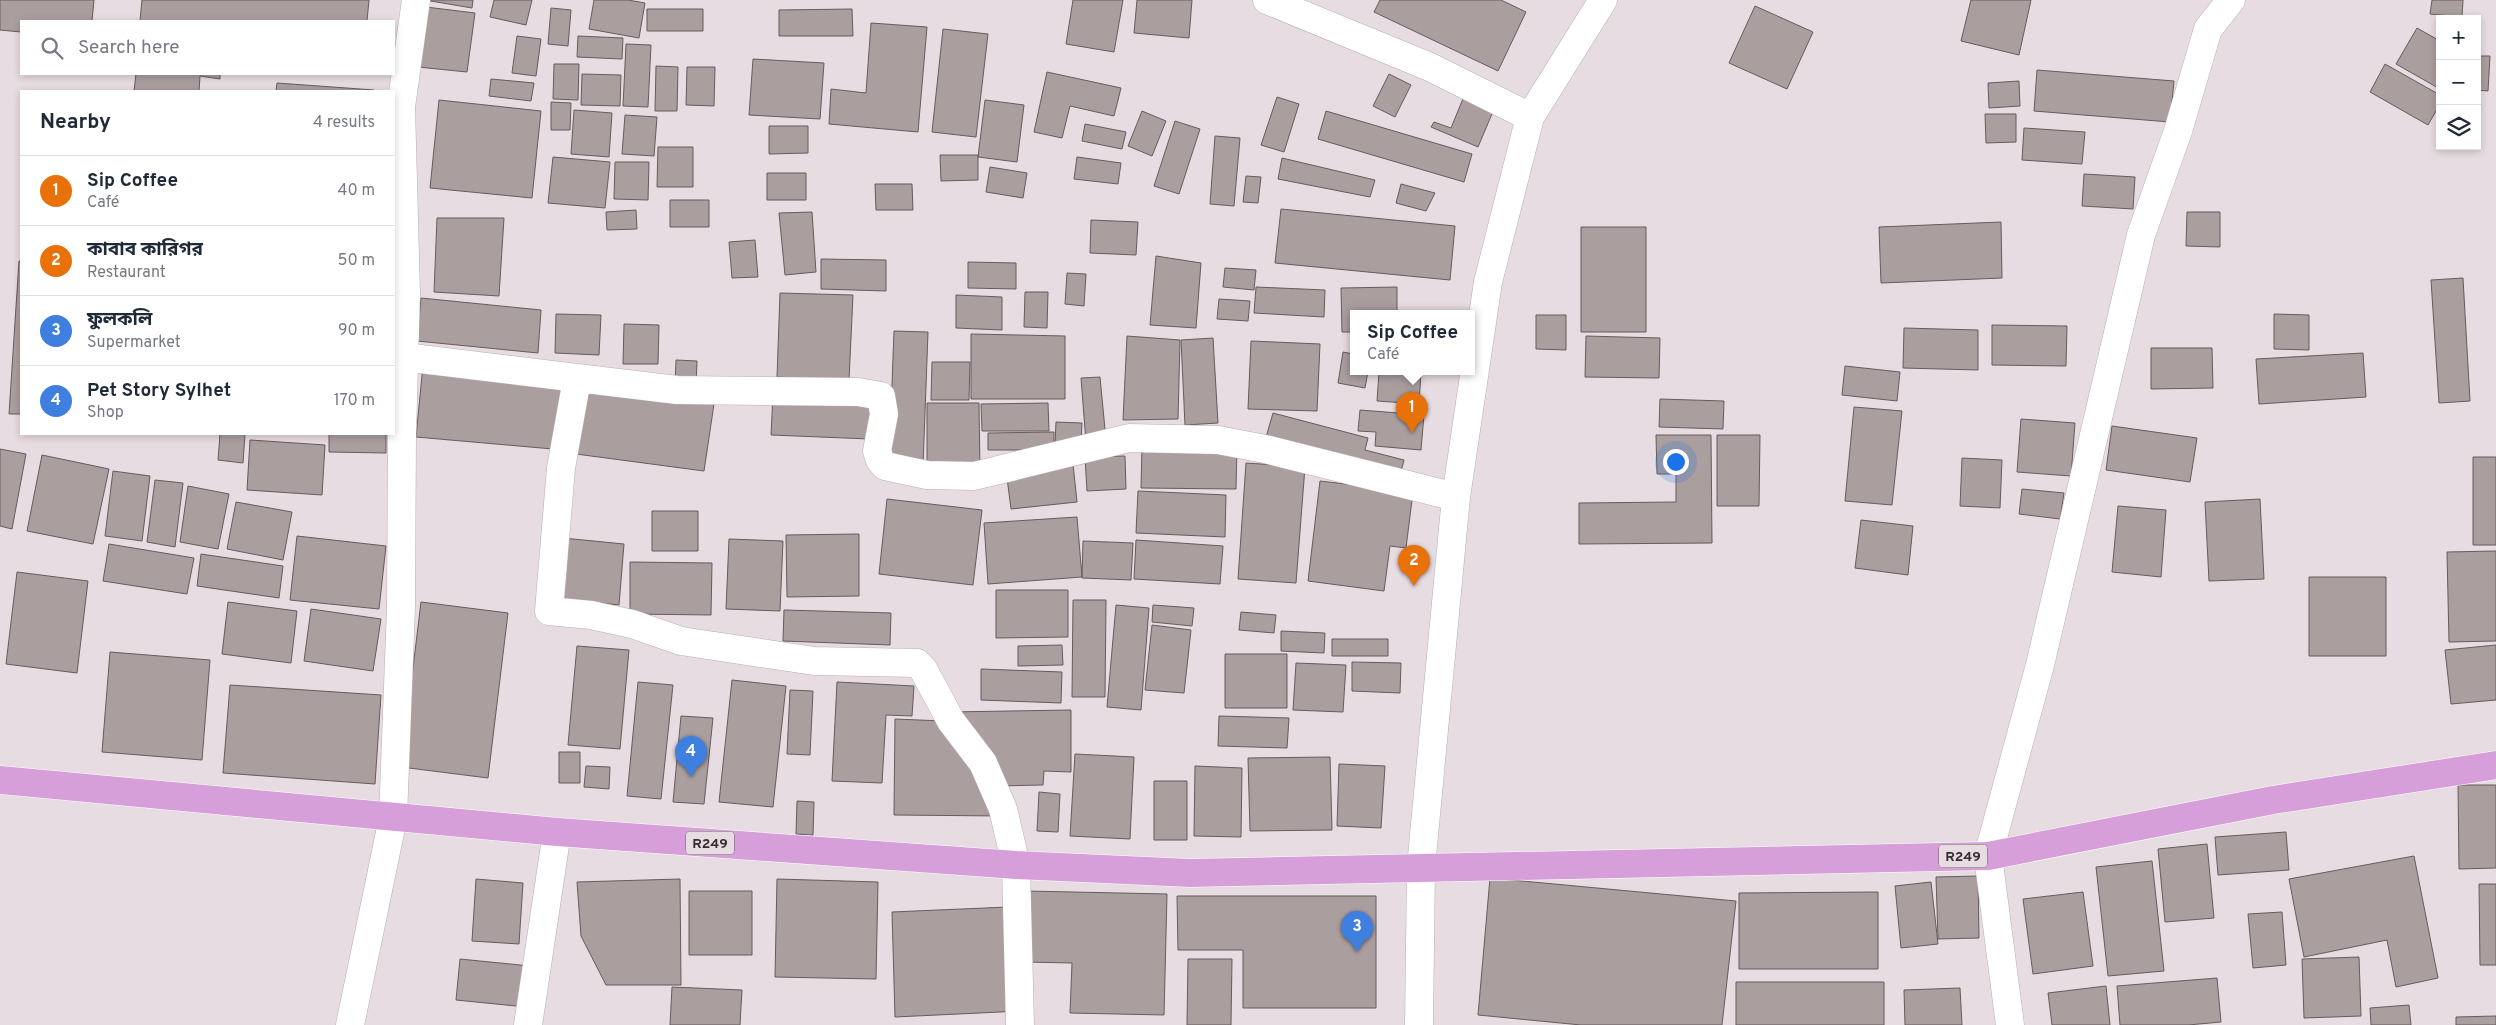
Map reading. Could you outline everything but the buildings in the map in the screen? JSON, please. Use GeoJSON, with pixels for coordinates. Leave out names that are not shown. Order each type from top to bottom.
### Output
{"type":"FeatureCollection","features":[{"type":"Feature","properties":{"kind":"main road","name":"R249"},"geometry":{"type":"LineString","coordinates":[[0,780],[557,832],[1016,865],[1190,873],[1421,866],[1988,856],[2272,800],[2496,765]]}},
{"type":"Feature","properties":{"kind":"street"},"geometry":{"type":"LineString","coordinates":[[350,1025],[393,818],[401,607],[406,293],[401,107],[416,0]]}},
{"type":"Feature","properties":{"kind":"street"},"geometry":{"type":"LineString","coordinates":[[1267,0],[1430,67],[1530,117]]}},
{"type":"Feature","properties":{"kind":"street"},"geometry":{"type":"LineString","coordinates":[[1475,369],[1488,282],[1530,117],[1603,0]]}},
{"type":"Feature","properties":{"kind":"street"},"geometry":{"type":"LineString","coordinates":[[2010,1025],[1988,856],[2040,665],[2141,236],[2178,131],[2208,29],[2231,0]]}},
{"type":"Feature","properties":{"kind":"street"},"geometry":{"type":"LineString","coordinates":[[404,357],[677,390],[858,392],[880,396],[884,414],[877,451],[880,460],[885,466],[927,475],[974,476],[1129,438],[1218,440],[1265,449],[1456,497]]}},
{"type":"Feature","properties":{"kind":"street"},"geometry":{"type":"LineString","coordinates":[[1419,1025],[1421,866],[1456,497],[1474,375]]}},
{"type":"Feature","properties":{"kind":"street"},"geometry":{"type":"LineString","coordinates":[[578,379],[561,468],[550,611],[632,624],[681,641],[814,661],[917,663],[924,669],[951,720],[983,763],[1003,808],[1016,865],[1020,1025]]}},
{"type":"Feature","properties":{"kind":"street"},"geometry":{"type":"LineString","coordinates":[[528,1025],[557,832]]}},
{"type":"Feature","properties":{"kind":"place","name":"Sip Coffee"},"geometry":{"type":"Point","coordinates":[1412,433]}},
{"type":"Feature","properties":{"kind":"place","name":"কাবাব কারিগর"},"geometry":{"type":"Point","coordinates":[1414,586]}},
{"type":"Feature","properties":{"kind":"place","name":"Pet Story Sylhet"},"geometry":{"type":"Point","coordinates":[691,777]}},
{"type":"Feature","properties":{"kind":"place","name":"ফুলকলি"},"geometry":{"type":"Point","coordinates":[1357,952]}}]}
